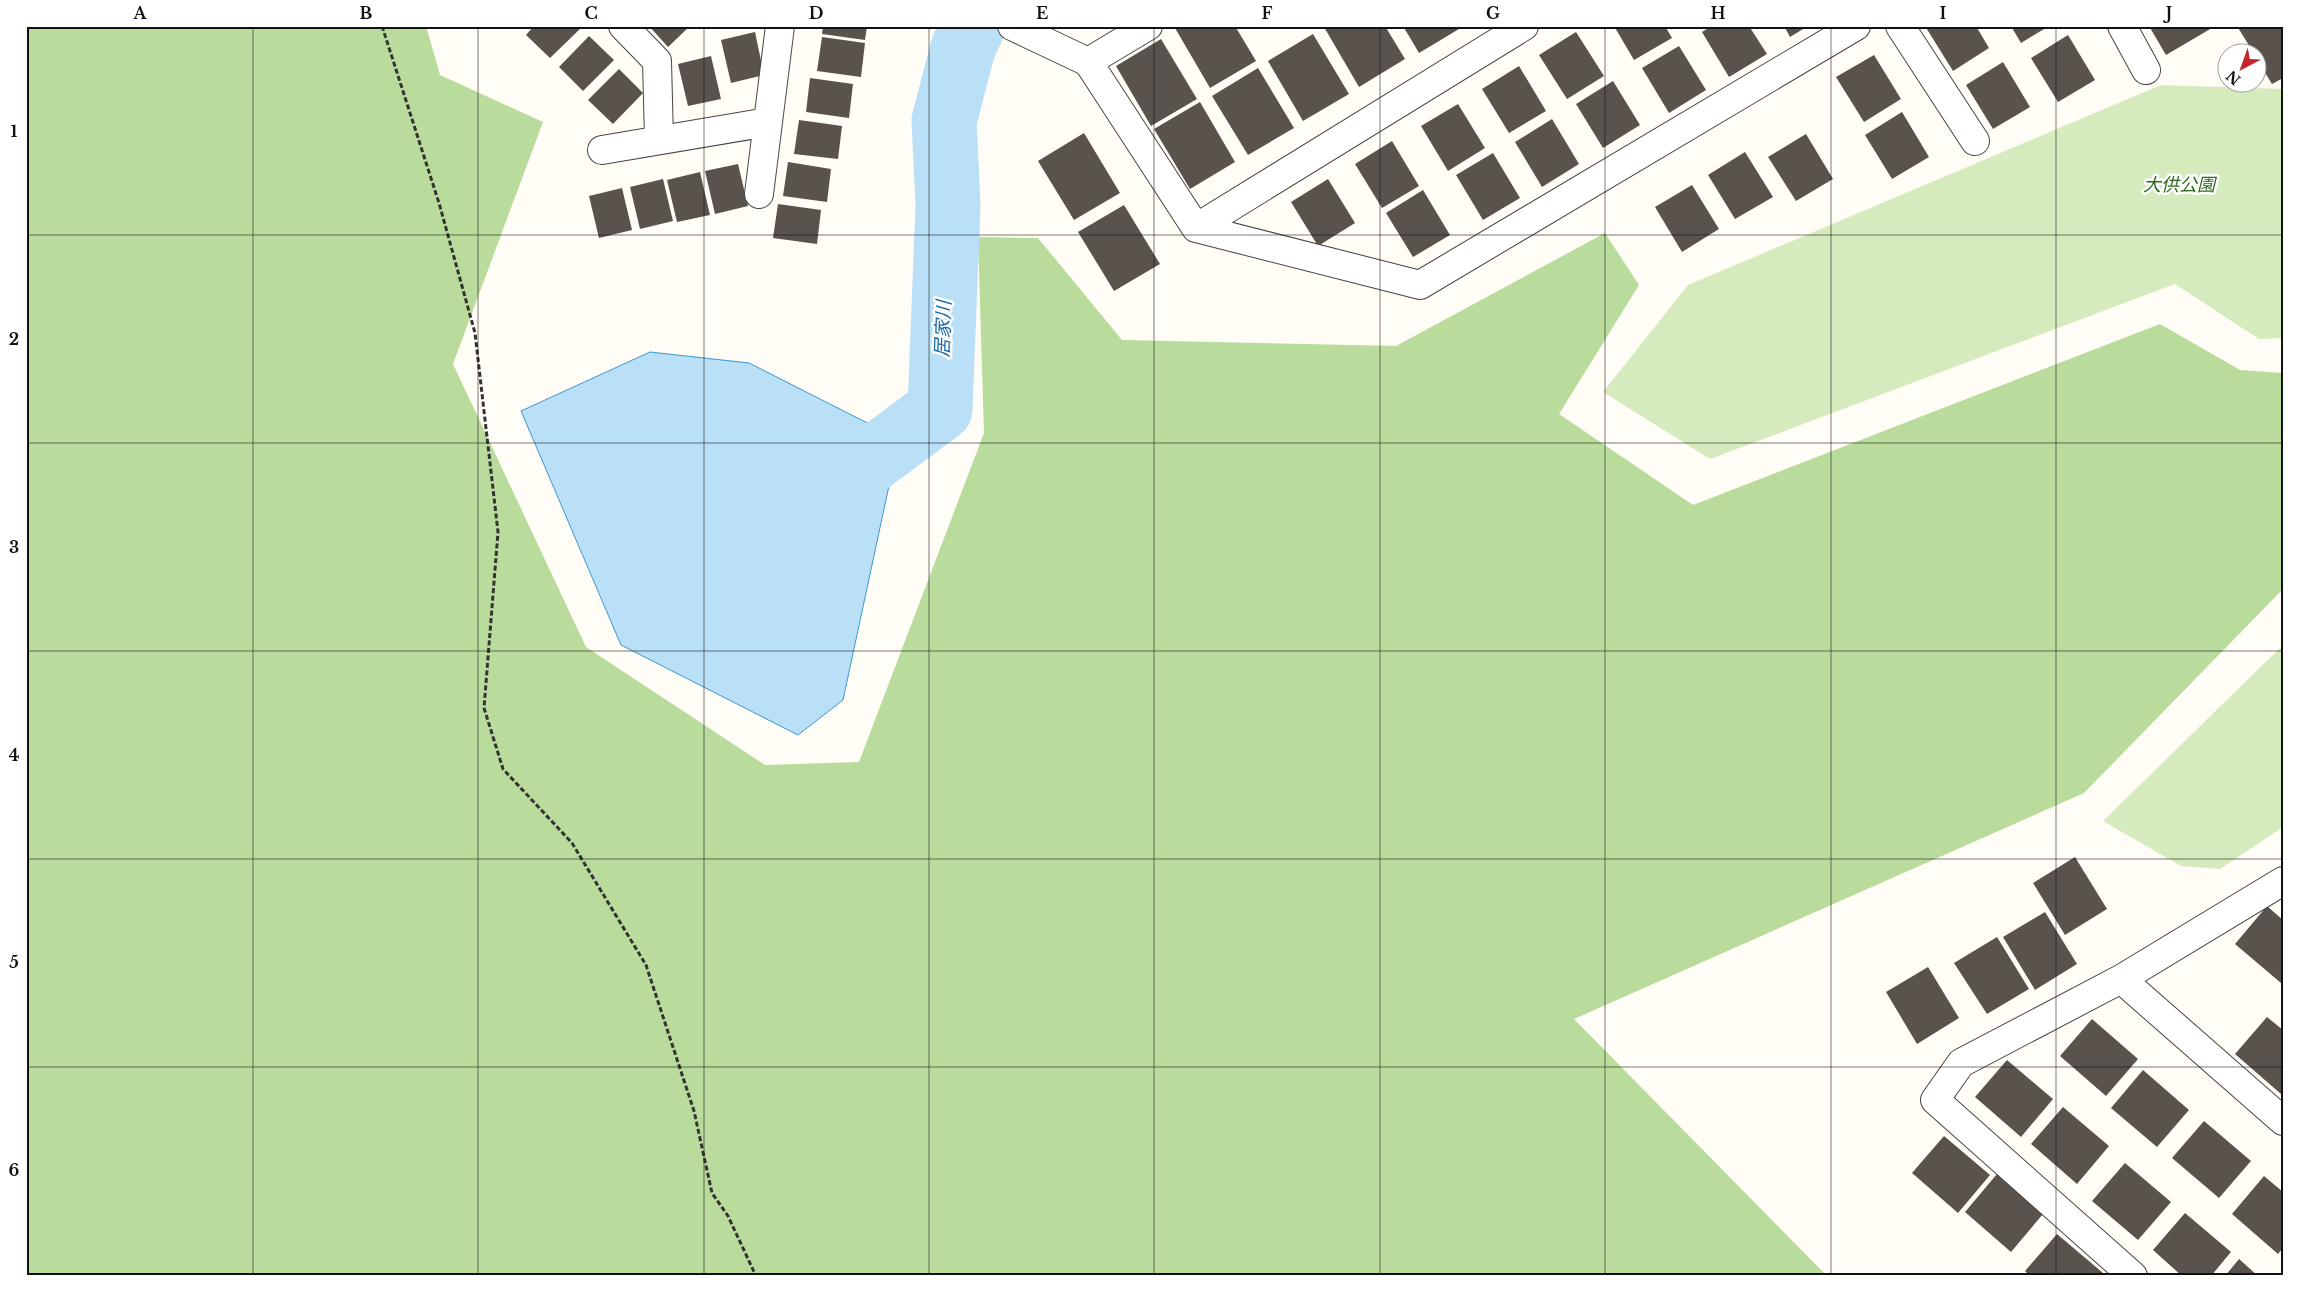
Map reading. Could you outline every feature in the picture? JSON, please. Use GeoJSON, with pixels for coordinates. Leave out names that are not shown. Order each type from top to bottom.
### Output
{"type":"FeatureCollection","features":[{"type":"Feature","properties":{"kind":"street"},"geometry":{"type":"LineString","coordinates":[[623,26],[657,61],[659,140]]}},
{"type":"Feature","properties":{"kind":"street"},"geometry":{"type":"LineString","coordinates":[[759,194],[780,26]]}},
{"type":"Feature","properties":{"kind":"street"},"geometry":{"type":"LineString","coordinates":[[1012,26],[1088,62],[1196,228],[1420,285],[1856,26]]}},
{"type":"Feature","properties":{"kind":"street"},"geometry":{"type":"LineString","coordinates":[[1088,62],[1148,26]]}},
{"type":"Feature","properties":{"kind":"street"},"geometry":{"type":"LineString","coordinates":[[1196,228],[1524,26]]}},
{"type":"Feature","properties":{"kind":"street"},"geometry":{"type":"LineString","coordinates":[[1900,26],[1975,141]]}},
{"type":"Feature","properties":{"kind":"street"},"geometry":{"type":"LineString","coordinates":[[2122,26],[2146,70]]}},
{"type":"Feature","properties":{"kind":"street"},"geometry":{"type":"LineString","coordinates":[[602,150],[768,122]]}},
{"type":"Feature","properties":{"kind":"street"},"geometry":{"type":"LineString","coordinates":[[2133,1276],[1935,1100],[1961,1063],[2121,979],[2283,881]]}},
{"type":"Feature","properties":{"kind":"street"},"geometry":{"type":"LineString","coordinates":[[2121,979],[2283,1121]]}},
{"type":"Feature","properties":{"kind":"path"},"geometry":{"type":"LineString","coordinates":[[382,26],[439,203],[475,333],[498,532],[484,708],[503,769],[572,843],[646,965],[694,1111],[712,1193],[728,1216],[756,1276]]}},
{"type":"Feature","properties":{"kind":"green space"},"geometry":{"type":"Polygon","coordinates":[[[26,26],[426,26],[440,75],[543,122],[453,364],[586,647],[765,765],[859,762],[984,433],[978,237],[1038,238],[1122,340],[1396,346],[1605,233],[1639,285],[1559,414],[1693,505],[2160,324],[2240,370],[2283,373],[2283,589],[2084,793],[1574,1019],[1827,1276],[26,1276],[26,26]]]}},
{"type":"Feature","properties":{"kind":"green space","name":"大供公園"},"geometry":{"type":"Polygon","coordinates":[[[2161,85],[2216,87],[2216,92],[2266,92],[2266,88],[2283,89],[2283,338],[2259,339],[2175,284],[1710,459],[1603,392],[1688,285],[2161,85]]]}},
{"type":"Feature","properties":{"kind":"green space"},"geometry":{"type":"Polygon","coordinates":[[[2283,645],[2283,827],[2220,869],[2181,866],[2103,821],[2283,645]]]}},
{"type":"Feature","properties":{"kind":"water"},"geometry":{"type":"Polygon","coordinates":[[[650,352],[749,363],[899,439],[843,700],[798,735],[621,645],[521,411],[650,352]]]}},
{"type":"Feature","properties":{"kind":"building"},"geometry":{"type":"Polygon","coordinates":[[[534,26],[579,26],[581,28],[550,58],[526,35],[534,26]]]}},
{"type":"Feature","properties":{"kind":"building"},"geometry":{"type":"Polygon","coordinates":[[[649,26],[690,26],[668,47],[649,26]]]}},
{"type":"Feature","properties":{"kind":"building"},"geometry":{"type":"Polygon","coordinates":[[[823,26],[867,26],[865,40],[822,34],[823,26]]]}},
{"type":"Feature","properties":{"kind":"building"},"geometry":{"type":"Polygon","coordinates":[[[1178,26],[1235,26],[1256,61],[1210,88],[1175,28],[1178,26]]]}},
{"type":"Feature","properties":{"kind":"building"},"geometry":{"type":"Polygon","coordinates":[[[1385,26],[1405,59],[1359,87],[1324,27],[1385,26]]]}},
{"type":"Feature","properties":{"kind":"building"},"geometry":{"type":"Polygon","coordinates":[[[1403,26],[1464,26],[1419,53],[1403,26]]]}},
{"type":"Feature","properties":{"kind":"building"},"geometry":{"type":"Polygon","coordinates":[[[1614,26],[1665,26],[1672,38],[1634,60],[1614,26]]]}},
{"type":"Feature","properties":{"kind":"building"},"geometry":{"type":"Polygon","coordinates":[[[1712,26],[1749,26],[1767,54],[1729,77],[1702,32],[1712,26]]]}},
{"type":"Feature","properties":{"kind":"building"},"geometry":{"type":"Polygon","coordinates":[[[1784,26],[1808,26],[1790,37],[1784,26]]]}},
{"type":"Feature","properties":{"kind":"building"},"geometry":{"type":"Polygon","coordinates":[[[1925,26],[1976,26],[1989,48],[1953,71],[1925,26]]]}},
{"type":"Feature","properties":{"kind":"building"},"geometry":{"type":"Polygon","coordinates":[[[2011,26],[2049,26],[2021,43],[2011,26]]]}},
{"type":"Feature","properties":{"kind":"building"},"geometry":{"type":"Polygon","coordinates":[[[2149,26],[2211,26],[2212,28],[2166,55],[2149,26]]]}},
{"type":"Feature","properties":{"kind":"building"},"geometry":{"type":"Polygon","coordinates":[[[2237,26],[2283,26],[2283,78],[2272,84],[2266,74],[2266,42],[2247,42],[2237,26]]]}},
{"type":"Feature","properties":{"kind":"building"},"geometry":{"type":"Polygon","coordinates":[[[755,32],[764,75],[731,83],[721,40],[755,32]]]}},
{"type":"Feature","properties":{"kind":"building"},"geometry":{"type":"Polygon","coordinates":[[[1576,32],[1604,76],[1567,99],[1539,55],[1576,32]]]}},
{"type":"Feature","properties":{"kind":"building"},"geometry":{"type":"Polygon","coordinates":[[[1313,34],[1349,94],[1303,121],[1268,61],[1313,34]]]}},
{"type":"Feature","properties":{"kind":"building"},"geometry":{"type":"Polygon","coordinates":[[[2068,35],[2095,80],[2058,102],[2031,58],[2068,35]]]}},
{"type":"Feature","properties":{"kind":"building"},"geometry":{"type":"Polygon","coordinates":[[[589,36],[614,60],[583,91],[559,67],[589,36]]]}},
{"type":"Feature","properties":{"kind":"building"},"geometry":{"type":"Polygon","coordinates":[[[822,37],[865,43],[861,77],[817,71],[822,37]]]}},
{"type":"Feature","properties":{"kind":"building"},"geometry":{"type":"Polygon","coordinates":[[[1161,39],[1197,99],[1151,126],[1116,66],[1161,39]]]}},
{"type":"Feature","properties":{"kind":"building"},"geometry":{"type":"Polygon","coordinates":[[[1679,46],[1706,90],[1669,113],[1642,68],[1679,46]]]}},
{"type":"Feature","properties":{"kind":"building"},"geometry":{"type":"Polygon","coordinates":[[[1874,55],[1901,99],[1864,122],[1836,77],[1874,55]]]}},
{"type":"Feature","properties":{"kind":"building"},"geometry":{"type":"Polygon","coordinates":[[[711,56],[721,99],[688,106],[678,64],[711,56]]]}},
{"type":"Feature","properties":{"kind":"building"},"geometry":{"type":"Polygon","coordinates":[[[2003,62],[2030,107],[1993,129],[1966,85],[2003,62]]]}},
{"type":"Feature","properties":{"kind":"building"},"geometry":{"type":"Polygon","coordinates":[[[1519,66],[1546,111],[1509,133],[1482,89],[1519,66]]]}},
{"type":"Feature","properties":{"kind":"building"},"geometry":{"type":"Polygon","coordinates":[[[1258,68],[1294,128],[1248,155],[1212,96],[1258,68]]]}},
{"type":"Feature","properties":{"kind":"building"},"geometry":{"type":"Polygon","coordinates":[[[619,69],[643,93],[613,124],[588,100],[619,69]]]}},
{"type":"Feature","properties":{"kind":"building"},"geometry":{"type":"Polygon","coordinates":[[[810,78],[853,84],[849,118],[806,112],[810,78]]]}},
{"type":"Feature","properties":{"kind":"building"},"geometry":{"type":"Polygon","coordinates":[[[1613,81],[1640,125],[1603,148],[1576,104],[1613,81]]]}},
{"type":"Feature","properties":{"kind":"building"},"geometry":{"type":"Polygon","coordinates":[[[1200,102],[1235,162],[1190,189],[1154,129],[1200,102]]]}},
{"type":"Feature","properties":{"kind":"building"},"geometry":{"type":"Polygon","coordinates":[[[1458,104],[1485,148],[1448,171],[1421,126],[1458,104]]]}},
{"type":"Feature","properties":{"kind":"building"},"geometry":{"type":"Polygon","coordinates":[[[1902,112],[1929,157],[1892,179],[1865,135],[1902,112]]]}},
{"type":"Feature","properties":{"kind":"building"},"geometry":{"type":"Polygon","coordinates":[[[1552,119],[1579,164],[1542,187],[1515,142],[1552,119]]]}},
{"type":"Feature","properties":{"kind":"building"},"geometry":{"type":"Polygon","coordinates":[[[799,120],[842,126],[838,159],[794,154],[799,120]]]}},
{"type":"Feature","properties":{"kind":"building"},"geometry":{"type":"Polygon","coordinates":[[[1084,133],[1120,193],[1074,220],[1038,161],[1084,133]]]}},
{"type":"Feature","properties":{"kind":"building"},"geometry":{"type":"Polygon","coordinates":[[[1806,134],[1833,179],[1796,201],[1768,157],[1806,134]]]}},
{"type":"Feature","properties":{"kind":"building"},"geometry":{"type":"Polygon","coordinates":[[[1392,141],[1419,186],[1382,208],[1355,164],[1392,141]]]}},
{"type":"Feature","properties":{"kind":"building"},"geometry":{"type":"Polygon","coordinates":[[[1745,152],[1773,197],[1735,219],[1708,175],[1745,152]]]}},
{"type":"Feature","properties":{"kind":"building"},"geometry":{"type":"Polygon","coordinates":[[[1493,153],[1520,198],[1483,220],[1456,175],[1493,153]]]}},
{"type":"Feature","properties":{"kind":"building"},"geometry":{"type":"Polygon","coordinates":[[[788,162],[831,169],[827,202],[783,196],[788,162]]]}},
{"type":"Feature","properties":{"kind":"building"},"geometry":{"type":"Polygon","coordinates":[[[738,164],[748,206],[715,214],[705,171],[738,164]]]}},
{"type":"Feature","properties":{"kind":"building"},"geometry":{"type":"Polygon","coordinates":[[[700,172],[710,215],[677,222],[667,180],[700,172]]]}},
{"type":"Feature","properties":{"kind":"building"},"geometry":{"type":"Polygon","coordinates":[[[663,179],[673,221],[640,229],[630,187],[663,179]]]}},
{"type":"Feature","properties":{"kind":"building"},"geometry":{"type":"Polygon","coordinates":[[[1328,179],[1355,223],[1318,246],[1291,202],[1328,179]]]}},
{"type":"Feature","properties":{"kind":"building"},"geometry":{"type":"Polygon","coordinates":[[[1692,185],[1719,229],[1682,252],[1655,207],[1692,185]]]}},
{"type":"Feature","properties":{"kind":"building"},"geometry":{"type":"Polygon","coordinates":[[[622,188],[632,230],[599,238],[589,196],[622,188]]]}},
{"type":"Feature","properties":{"kind":"building"},"geometry":{"type":"Polygon","coordinates":[[[1423,190],[1450,235],[1413,257],[1386,213],[1423,190]]]}},
{"type":"Feature","properties":{"kind":"building"},"geometry":{"type":"Polygon","coordinates":[[[778,204],[821,210],[817,244],[773,238],[778,204]]]}},
{"type":"Feature","properties":{"kind":"building"},"geometry":{"type":"Polygon","coordinates":[[[1124,205],[1160,264],[1114,291],[1078,232],[1124,205]]]}},
{"type":"Feature","properties":{"kind":"building"},"geometry":{"type":"Polygon","coordinates":[[[2075,857],[2107,909],[2065,935],[2033,883],[2075,857]]]}},
{"type":"Feature","properties":{"kind":"building"},"geometry":{"type":"Polygon","coordinates":[[[2267,906],[2283,920],[2283,981],[2281,983],[2235,944],[2267,906]]]}},
{"type":"Feature","properties":{"kind":"building"},"geometry":{"type":"Polygon","coordinates":[[[2045,912],[2077,964],[2035,990],[2003,937],[2045,912]]]}},
{"type":"Feature","properties":{"kind":"building"},"geometry":{"type":"Polygon","coordinates":[[[1997,937],[2029,989],[1987,1014],[1954,963],[1997,937]]]}},
{"type":"Feature","properties":{"kind":"building"},"geometry":{"type":"Polygon","coordinates":[[[1928,967],[1959,1018],[1917,1044],[1886,992],[1928,967]]]}},
{"type":"Feature","properties":{"kind":"building"},"geometry":{"type":"Polygon","coordinates":[[[2267,1017],[2283,1030],[2281,1094],[2235,1054],[2267,1017]]]}},
{"type":"Feature","properties":{"kind":"building"},"geometry":{"type":"Polygon","coordinates":[[[2092,1019],[2138,1059],[2106,1096],[2060,1056],[2092,1019]]]}},
{"type":"Feature","properties":{"kind":"building"},"geometry":{"type":"Polygon","coordinates":[[[2007,1060],[2053,1099],[2021,1137],[1975,1097],[2007,1060]]]}},
{"type":"Feature","properties":{"kind":"building"},"geometry":{"type":"Polygon","coordinates":[[[2143,1070],[2189,1110],[2157,1147],[2111,1108],[2143,1070]]]}},
{"type":"Feature","properties":{"kind":"building"},"geometry":{"type":"Polygon","coordinates":[[[2063,1107],[2109,1146],[2077,1184],[2031,1144],[2063,1107]]]}},
{"type":"Feature","properties":{"kind":"building"},"geometry":{"type":"Polygon","coordinates":[[[2204,1121],[2251,1161],[2219,1198],[2172,1158],[2204,1121]]]}},
{"type":"Feature","properties":{"kind":"building"},"geometry":{"type":"Polygon","coordinates":[[[1944,1136],[1990,1175],[1958,1213],[1912,1173],[1944,1136]]]}},
{"type":"Feature","properties":{"kind":"building"},"geometry":{"type":"Polygon","coordinates":[[[2125,1163],[2171,1202],[2138,1240],[2092,1201],[2125,1163]]]}},
{"type":"Feature","properties":{"kind":"building"},"geometry":{"type":"Polygon","coordinates":[[[1997,1174],[2043,1214],[2011,1252],[1965,1212],[1997,1174]]]}},
{"type":"Feature","properties":{"kind":"building"},"geometry":{"type":"Polygon","coordinates":[[[2264,1176],[2283,1192],[2283,1248],[2278,1254],[2232,1214],[2264,1176]]]}},
{"type":"Feature","properties":{"kind":"building"},"geometry":{"type":"Polygon","coordinates":[[[2185,1213],[2231,1252],[2211,1276],[2182,1276],[2153,1250],[2185,1213]]]}},
{"type":"Feature","properties":{"kind":"building"},"geometry":{"type":"Polygon","coordinates":[[[2057,1234],[2103,1273],[2101,1276],[2030,1276],[2025,1271],[2057,1234]]]}},
{"type":"Feature","properties":{"kind":"building"},"geometry":{"type":"Polygon","coordinates":[[[2239,1259],[2258,1276],[2225,1276],[2239,1259]]]}},
{"type":"Feature","properties":{"kind":"waterway","name":"居家川"},"geometry":{"type":"LineString","coordinates":[[827,493],[940,409],[948,205],[944,121],[963,48],[973,26]]}}]}
